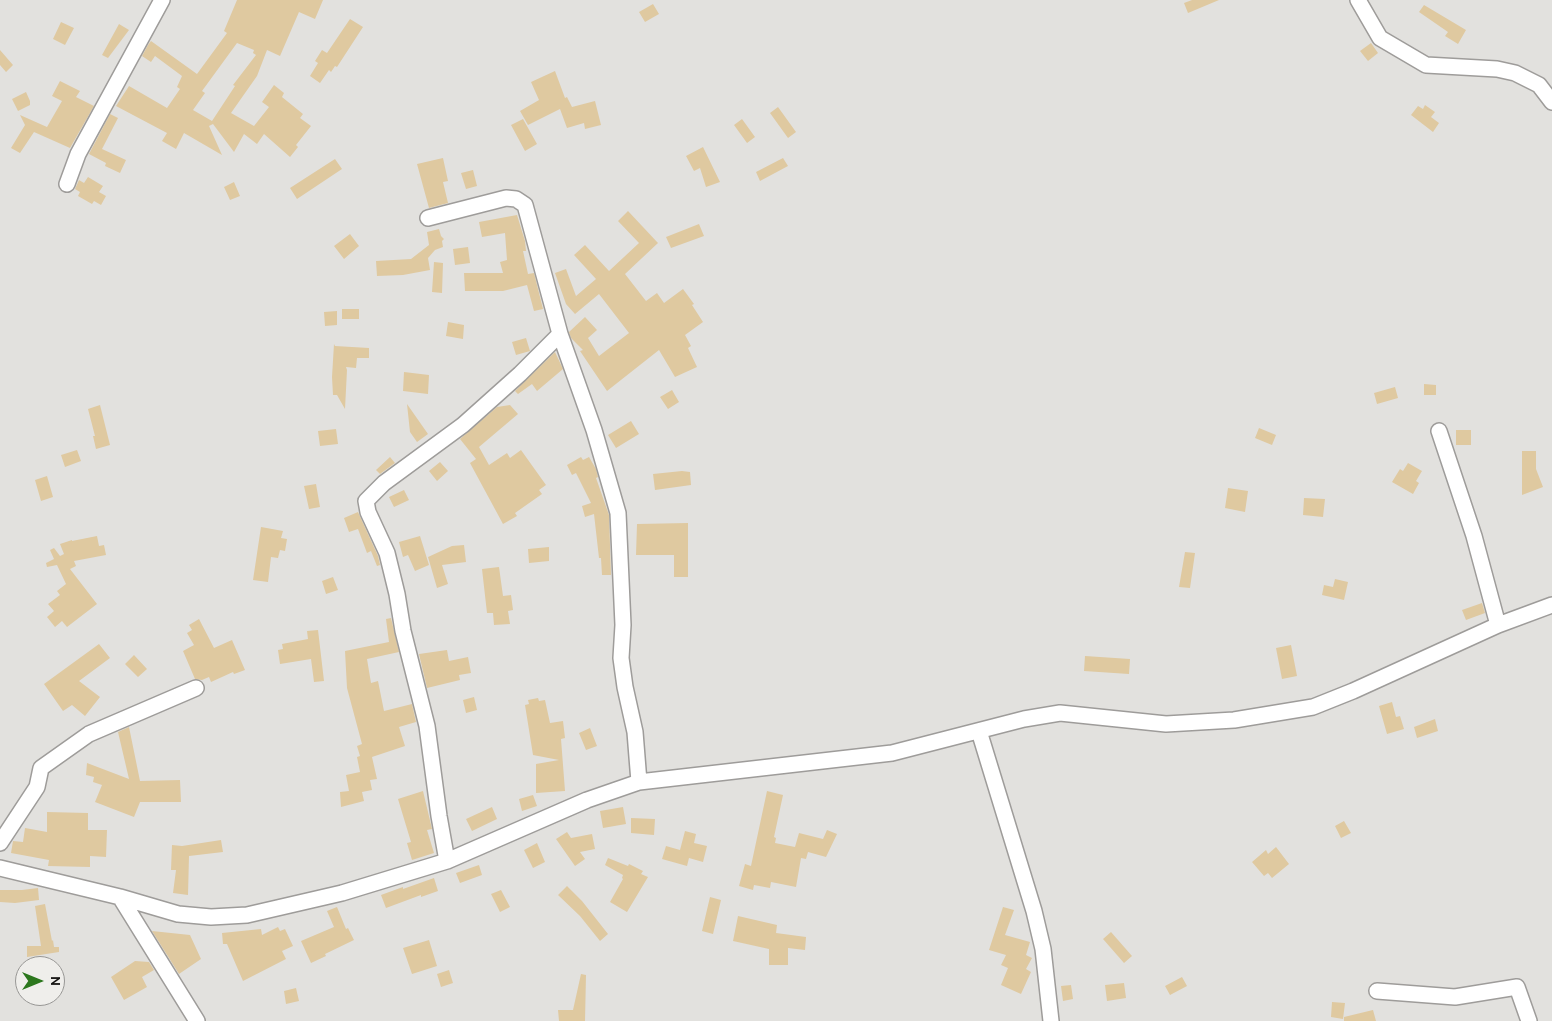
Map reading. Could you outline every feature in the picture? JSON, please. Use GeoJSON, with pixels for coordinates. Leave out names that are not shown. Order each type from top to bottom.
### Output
{"type":"FeatureCollection","features":[{"type":"Feature","properties":{"kind":"street"},"geometry":{"type":"LineString","coordinates":[[67,184],[78,154],[162,0]]}},
{"type":"Feature","properties":{"kind":"street"},"geometry":{"type":"LineString","coordinates":[[1358,0],[1380,38],[1426,65],[1497,69],[1515,73],[1539,85],[1552,102]]}},
{"type":"Feature","properties":{"kind":"street"},"geometry":{"type":"LineString","coordinates":[[428,218],[506,198],[516,199],[525,205],[560,334],[594,430],[618,514],[623,625],[622,658],[625,687],[635,732],[639,782]]}},
{"type":"Feature","properties":{"kind":"street"},"geometry":{"type":"LineString","coordinates":[[447,861],[427,726],[402,631],[397,594],[387,553],[368,512],[366,501],[384,483],[463,425],[520,374],[560,334]]}},
{"type":"Feature","properties":{"kind":"street"},"geometry":{"type":"LineString","coordinates":[[1439,431],[1474,536],[1498,626]]}},
{"type":"Feature","properties":{"kind":"street"},"geometry":{"type":"LineString","coordinates":[[0,868],[120,897],[178,914],[211,917],[247,915],[342,893],[447,861],[587,800],[639,782],[892,753],[1024,719],[1060,713],[1166,724],[1234,720],[1313,706],[1353,691],[1498,626],[1552,605]]}},
{"type":"Feature","properties":{"kind":"street"},"geometry":{"type":"LineString","coordinates":[[0,843],[37,787],[41,768],[89,734],[196,688]]}},
{"type":"Feature","properties":{"kind":"street"},"geometry":{"type":"LineString","coordinates":[[979,731],[1034,911],[1043,949],[1051,1021]]}},
{"type":"Feature","properties":{"kind":"street"},"geometry":{"type":"LineString","coordinates":[[120,897],[197,1021]]}},
{"type":"Feature","properties":{"kind":"street"},"geometry":{"type":"LineString","coordinates":[[1377,991],[1455,997],[1518,987],[1529,1021]]}},
{"type":"Feature","properties":{"kind":"building"},"geometry":{"type":"Polygon","coordinates":[[[237,0],[323,0],[315,19],[299,12],[280,56],[267,50],[257,76],[231,113],[254,126],[269,107],[262,102],[274,85],[284,93],[282,97],[303,114],[300,118],[311,126],[296,145],[298,147],[290,157],[264,134],[257,144],[244,134],[234,152],[213,124],[209,126],[222,155],[184,133],[176,149],[162,141],[167,133],[116,106],[129,86],[167,108],[180,89],[177,87],[182,76],[155,56],[151,62],[142,56],[151,41],[197,74],[227,33],[224,31],[237,0]],[[237,43],[202,91],[205,93],[193,110],[212,121],[235,86],[233,85],[256,55],[253,53],[254,50],[237,43]]]}},
{"type":"Feature","properties":{"kind":"building"},"geometry":{"type":"Polygon","coordinates":[[[1192,0],[1219,0],[1188,13],[1184,3],[1192,0]]]}},
{"type":"Feature","properties":{"kind":"building"},"geometry":{"type":"Polygon","coordinates":[[[653,4],[659,14],[645,22],[639,12],[653,4]]]}},
{"type":"Feature","properties":{"kind":"building"},"geometry":{"type":"Polygon","coordinates":[[[1424,5],[1466,30],[1458,44],[1445,36],[1448,32],[1419,12],[1424,5]]]}},
{"type":"Feature","properties":{"kind":"building"},"geometry":{"type":"Polygon","coordinates":[[[350,19],[363,27],[337,67],[335,66],[331,72],[329,70],[320,83],[310,76],[318,63],[315,61],[322,50],[327,53],[350,19]]]}},
{"type":"Feature","properties":{"kind":"building"},"geometry":{"type":"Polygon","coordinates":[[[61,22],[74,28],[65,45],[53,39],[61,22]]]}},
{"type":"Feature","properties":{"kind":"building"},"geometry":{"type":"Polygon","coordinates":[[[119,24],[129,30],[108,58],[102,55],[119,24]]]}},
{"type":"Feature","properties":{"kind":"building"},"geometry":{"type":"Polygon","coordinates":[[[1371,43],[1378,53],[1368,61],[1360,51],[1371,43]]]}},
{"type":"Feature","properties":{"kind":"building"},"geometry":{"type":"Polygon","coordinates":[[[0,50],[13,65],[6,72],[0,65],[0,50]]]}},
{"type":"Feature","properties":{"kind":"building"},"geometry":{"type":"Polygon","coordinates":[[[555,71],[565,98],[567,97],[572,107],[595,101],[601,125],[585,129],[584,123],[567,128],[560,109],[528,125],[520,111],[539,100],[531,82],[555,71]]]}},
{"type":"Feature","properties":{"kind":"building"},"geometry":{"type":"Polygon","coordinates":[[[60,81],[80,91],[76,97],[94,106],[70,148],[34,132],[20,153],[11,148],[25,125],[20,115],[47,127],[62,101],[52,96],[60,81]]]}},
{"type":"Feature","properties":{"kind":"building"},"geometry":{"type":"Polygon","coordinates":[[[26,92],[30,105],[18,111],[12,99],[26,92]]]}},
{"type":"Feature","properties":{"kind":"building"},"geometry":{"type":"Polygon","coordinates":[[[1425,105],[1435,112],[1431,117],[1439,123],[1433,132],[1411,115],[1418,106],[1423,109],[1425,105]]]}},
{"type":"Feature","properties":{"kind":"building"},"geometry":{"type":"Polygon","coordinates":[[[778,107],[796,132],[788,138],[770,113],[778,107]]]}},
{"type":"Feature","properties":{"kind":"building"},"geometry":{"type":"Polygon","coordinates":[[[110,114],[118,118],[102,149],[126,160],[120,173],[105,166],[106,163],[89,154],[110,114]]]}},
{"type":"Feature","properties":{"kind":"building"},"geometry":{"type":"Polygon","coordinates":[[[523,119],[537,144],[525,151],[511,125],[523,119]]]}},
{"type":"Feature","properties":{"kind":"building"},"geometry":{"type":"Polygon","coordinates":[[[742,119],[755,137],[747,143],[734,125],[742,119]]]}},
{"type":"Feature","properties":{"kind":"building"},"geometry":{"type":"Polygon","coordinates":[[[703,147],[720,182],[706,187],[700,168],[694,171],[686,156],[703,147]]]}},
{"type":"Feature","properties":{"kind":"building"},"geometry":{"type":"Polygon","coordinates":[[[443,158],[448,181],[443,182],[448,203],[429,208],[417,164],[443,158]]]}},
{"type":"Feature","properties":{"kind":"building"},"geometry":{"type":"Polygon","coordinates":[[[783,158],[788,166],[760,181],[756,172],[783,158]]]}},
{"type":"Feature","properties":{"kind":"building"},"geometry":{"type":"Polygon","coordinates":[[[335,159],[342,169],[297,199],[290,188],[335,159]]]}},
{"type":"Feature","properties":{"kind":"building"},"geometry":{"type":"Polygon","coordinates":[[[473,170],[477,186],[466,189],[461,173],[473,170]]]}},
{"type":"Feature","properties":{"kind":"building"},"geometry":{"type":"Polygon","coordinates":[[[88,177],[103,186],[99,192],[106,196],[101,205],[94,201],[92,204],[78,196],[80,192],[75,189],[79,180],[84,183],[88,177]]]}},
{"type":"Feature","properties":{"kind":"building"},"geometry":{"type":"Polygon","coordinates":[[[234,182],[240,196],[230,200],[224,187],[234,182]]]}},
{"type":"Feature","properties":{"kind":"building"},"geometry":{"type":"Polygon","coordinates":[[[628,211],[658,243],[625,274],[646,301],[657,293],[664,303],[683,289],[694,304],[692,305],[703,322],[685,335],[691,346],[688,348],[697,367],[675,377],[659,350],[607,391],[580,351],[583,350],[571,338],[569,332],[585,317],[597,330],[588,338],[599,356],[629,333],[599,294],[575,314],[566,304],[555,273],[566,269],[576,296],[596,279],[574,255],[585,245],[609,271],[639,243],[618,221],[628,211]]]}},
{"type":"Feature","properties":{"kind":"building"},"geometry":{"type":"Polygon","coordinates":[[[517,215],[525,241],[526,251],[523,251],[528,274],[534,273],[543,309],[534,311],[527,285],[503,291],[465,291],[464,273],[503,273],[500,262],[507,260],[505,233],[482,237],[479,222],[517,215]]]}},
{"type":"Feature","properties":{"kind":"building"},"geometry":{"type":"Polygon","coordinates":[[[699,224],[704,236],[671,248],[666,237],[699,224]]]}},
{"type":"Feature","properties":{"kind":"building"},"geometry":{"type":"Polygon","coordinates":[[[439,229],[444,239],[442,241],[443,247],[435,250],[428,258],[430,270],[403,275],[377,276],[376,261],[411,259],[429,245],[427,232],[439,229]]]}},
{"type":"Feature","properties":{"kind":"building"},"geometry":{"type":"Polygon","coordinates":[[[350,234],[359,246],[344,259],[334,246],[350,234]]]}},
{"type":"Feature","properties":{"kind":"building"},"geometry":{"type":"Polygon","coordinates":[[[468,247],[470,263],[455,265],[453,249],[468,247]]]}},
{"type":"Feature","properties":{"kind":"building"},"geometry":{"type":"Polygon","coordinates":[[[434,262],[443,263],[442,293],[432,292],[434,262]]]}},
{"type":"Feature","properties":{"kind":"building"},"geometry":{"type":"Polygon","coordinates":[[[342,309],[359,309],[359,319],[342,319],[342,309]]]}},
{"type":"Feature","properties":{"kind":"building"},"geometry":{"type":"Polygon","coordinates":[[[337,311],[337,325],[325,326],[324,312],[337,311]]]}},
{"type":"Feature","properties":{"kind":"building"},"geometry":{"type":"Polygon","coordinates":[[[448,322],[464,325],[463,339],[446,336],[448,322]]]}},
{"type":"Feature","properties":{"kind":"building"},"geometry":{"type":"Polygon","coordinates":[[[526,338],[530,351],[516,355],[512,342],[526,338]]]}},
{"type":"Feature","properties":{"kind":"building"},"geometry":{"type":"Polygon","coordinates":[[[334,344],[335,346],[369,348],[369,358],[357,358],[356,368],[346,367],[345,409],[337,395],[333,395],[334,344]]]}},
{"type":"Feature","properties":{"kind":"building"},"geometry":{"type":"Polygon","coordinates":[[[555,352],[563,369],[537,391],[532,384],[518,394],[515,391],[555,352]]]}},
{"type":"Feature","properties":{"kind":"building"},"geometry":{"type":"Polygon","coordinates":[[[404,372],[429,375],[428,394],[403,391],[404,372]]]}},
{"type":"Feature","properties":{"kind":"building"},"geometry":{"type":"Polygon","coordinates":[[[1424,384],[1436,385],[1436,395],[1424,395],[1424,384]]]}},
{"type":"Feature","properties":{"kind":"building"},"geometry":{"type":"Polygon","coordinates":[[[1395,387],[1398,398],[1377,404],[1374,393],[1395,387]]]}},
{"type":"Feature","properties":{"kind":"building"},"geometry":{"type":"Polygon","coordinates":[[[672,390],[679,402],[668,409],[660,397],[672,390]]]}},
{"type":"Feature","properties":{"kind":"building"},"geometry":{"type":"Polygon","coordinates":[[[407,404],[428,434],[417,442],[410,432],[407,404]]]}},
{"type":"Feature","properties":{"kind":"building"},"geometry":{"type":"Polygon","coordinates":[[[100,405],[110,445],[96,449],[93,436],[95,436],[88,409],[100,405]]]}},
{"type":"Feature","properties":{"kind":"building"},"geometry":{"type":"Polygon","coordinates":[[[510,405],[518,414],[479,447],[489,465],[507,453],[510,458],[521,450],[546,485],[539,490],[542,494],[515,513],[517,516],[503,524],[470,463],[476,459],[460,439],[497,407],[510,405]]]}},
{"type":"Feature","properties":{"kind":"building"},"geometry":{"type":"Polygon","coordinates":[[[631,421],[639,434],[616,448],[608,435],[631,421]]]}},
{"type":"Feature","properties":{"kind":"building"},"geometry":{"type":"Polygon","coordinates":[[[1259,428],[1276,435],[1272,445],[1255,438],[1259,428]]]}},
{"type":"Feature","properties":{"kind":"building"},"geometry":{"type":"Polygon","coordinates":[[[336,429],[338,444],[320,446],[318,431],[336,429]]]}},
{"type":"Feature","properties":{"kind":"building"},"geometry":{"type":"Polygon","coordinates":[[[1456,430],[1471,430],[1471,445],[1456,445],[1456,430]]]}},
{"type":"Feature","properties":{"kind":"building"},"geometry":{"type":"Polygon","coordinates":[[[77,450],[81,461],[65,467],[61,455],[77,450]]]}},
{"type":"Feature","properties":{"kind":"building"},"geometry":{"type":"Polygon","coordinates":[[[1522,451],[1536,451],[1536,469],[1543,487],[1522,495],[1522,451]]]}},
{"type":"Feature","properties":{"kind":"building"},"geometry":{"type":"Polygon","coordinates":[[[390,457],[395,463],[380,474],[376,470],[390,457]]]}},
{"type":"Feature","properties":{"kind":"building"},"geometry":{"type":"Polygon","coordinates":[[[581,457],[583,460],[589,457],[596,469],[598,477],[596,478],[609,515],[611,575],[602,575],[594,514],[585,517],[582,506],[591,503],[576,473],[572,475],[567,465],[581,457]]]}},
{"type":"Feature","properties":{"kind":"building"},"geometry":{"type":"Polygon","coordinates":[[[440,462],[448,471],[437,481],[429,471],[440,462]]]}},
{"type":"Feature","properties":{"kind":"building"},"geometry":{"type":"Polygon","coordinates":[[[1408,463],[1422,471],[1416,481],[1419,483],[1413,494],[1392,482],[1400,469],[1403,471],[1408,463]]]}},
{"type":"Feature","properties":{"kind":"building"},"geometry":{"type":"Polygon","coordinates":[[[690,472],[691,485],[655,490],[653,474],[690,472]]]}},
{"type":"Feature","properties":{"kind":"building"},"geometry":{"type":"Polygon","coordinates":[[[47,476],[53,497],[41,501],[35,480],[47,476]]]}},
{"type":"Feature","properties":{"kind":"building"},"geometry":{"type":"Polygon","coordinates":[[[316,484],[320,507],[309,509],[304,486],[316,484]]]}},
{"type":"Feature","properties":{"kind":"building"},"geometry":{"type":"Polygon","coordinates":[[[1228,488],[1248,491],[1245,512],[1225,508],[1228,488]]]}},
{"type":"Feature","properties":{"kind":"building"},"geometry":{"type":"Polygon","coordinates":[[[404,490],[409,500],[394,507],[389,497],[404,490]]]}},
{"type":"Feature","properties":{"kind":"building"},"geometry":{"type":"Polygon","coordinates":[[[1304,498],[1325,499],[1323,517],[1303,515],[1304,498]]]}},
{"type":"Feature","properties":{"kind":"building"},"geometry":{"type":"Polygon","coordinates":[[[358,512],[378,556],[380,565],[377,566],[371,551],[367,553],[358,529],[349,532],[344,518],[358,512]]]}},
{"type":"Feature","properties":{"kind":"building"},"geometry":{"type":"Polygon","coordinates":[[[688,523],[688,577],[674,577],[674,555],[636,555],[637,524],[688,523]]]}},
{"type":"Feature","properties":{"kind":"building"},"geometry":{"type":"Polygon","coordinates":[[[261,527],[283,531],[281,538],[287,539],[285,551],[280,550],[278,558],[271,557],[268,582],[253,580],[261,527]]]}},
{"type":"Feature","properties":{"kind":"building"},"geometry":{"type":"Polygon","coordinates":[[[97,536],[99,546],[104,545],[106,555],[74,561],[76,566],[70,569],[97,604],[67,627],[62,621],[55,627],[47,617],[54,611],[48,604],[60,595],[57,591],[66,584],[57,565],[47,567],[46,563],[54,559],[50,550],[54,548],[60,556],[64,554],[60,544],[97,536]]]}},
{"type":"Feature","properties":{"kind":"building"},"geometry":{"type":"Polygon","coordinates":[[[420,536],[429,565],[415,571],[408,555],[403,557],[399,542],[420,536]]]}},
{"type":"Feature","properties":{"kind":"building"},"geometry":{"type":"Polygon","coordinates":[[[464,545],[466,562],[442,565],[448,584],[437,588],[428,557],[452,546],[464,545]]]}},
{"type":"Feature","properties":{"kind":"building"},"geometry":{"type":"Polygon","coordinates":[[[549,547],[549,561],[529,563],[528,549],[549,547]]]}},
{"type":"Feature","properties":{"kind":"building"},"geometry":{"type":"Polygon","coordinates":[[[1185,552],[1195,553],[1190,588],[1179,587],[1185,552]]]}},
{"type":"Feature","properties":{"kind":"building"},"geometry":{"type":"Polygon","coordinates":[[[499,567],[503,596],[511,595],[513,610],[508,611],[510,624],[494,625],[493,613],[487,613],[482,569],[499,567]]]}},
{"type":"Feature","properties":{"kind":"building"},"geometry":{"type":"Polygon","coordinates":[[[333,577],[338,590],[326,594],[322,581],[333,577]]]}},
{"type":"Feature","properties":{"kind":"building"},"geometry":{"type":"Polygon","coordinates":[[[1335,579],[1348,582],[1344,600],[1322,595],[1324,585],[1333,587],[1335,579]]]}},
{"type":"Feature","properties":{"kind":"building"},"geometry":{"type":"Polygon","coordinates":[[[1482,603],[1485,613],[1466,620],[1462,610],[1482,603]]]}},
{"type":"Feature","properties":{"kind":"building"},"geometry":{"type":"Polygon","coordinates":[[[391,618],[399,652],[367,659],[371,683],[378,681],[384,711],[412,704],[416,722],[399,727],[405,746],[372,757],[377,779],[370,780],[372,790],[362,792],[364,801],[341,807],[340,792],[349,791],[346,775],[360,772],[357,757],[360,756],[357,746],[362,744],[347,688],[345,651],[389,642],[386,619],[391,618]]]}},
{"type":"Feature","properties":{"kind":"building"},"geometry":{"type":"Polygon","coordinates":[[[199,619],[214,648],[232,640],[245,670],[234,674],[233,672],[211,682],[209,677],[202,680],[195,679],[183,651],[194,645],[187,633],[192,630],[189,625],[199,619]]]}},
{"type":"Feature","properties":{"kind":"building"},"geometry":{"type":"Polygon","coordinates":[[[318,630],[324,681],[314,682],[311,659],[280,664],[278,650],[283,649],[282,644],[308,639],[307,631],[318,630]]]}},
{"type":"Feature","properties":{"kind":"building"},"geometry":{"type":"Polygon","coordinates":[[[99,644],[110,658],[79,681],[100,697],[85,716],[72,705],[63,711],[44,684],[99,644]]]}},
{"type":"Feature","properties":{"kind":"building"},"geometry":{"type":"Polygon","coordinates":[[[1291,645],[1297,676],[1282,679],[1276,648],[1291,645]]]}},
{"type":"Feature","properties":{"kind":"building"},"geometry":{"type":"Polygon","coordinates":[[[447,650],[449,661],[468,657],[471,673],[459,675],[460,680],[427,688],[419,654],[447,650]]]}},
{"type":"Feature","properties":{"kind":"building"},"geometry":{"type":"Polygon","coordinates":[[[134,655],[147,669],[138,677],[125,664],[134,655]]]}},
{"type":"Feature","properties":{"kind":"building"},"geometry":{"type":"Polygon","coordinates":[[[1085,656],[1130,659],[1129,674],[1084,671],[1085,656]]]}},
{"type":"Feature","properties":{"kind":"building"},"geometry":{"type":"Polygon","coordinates":[[[474,697],[477,710],[466,713],[463,700],[474,697]]]}},
{"type":"Feature","properties":{"kind":"building"},"geometry":{"type":"Polygon","coordinates":[[[538,698],[539,701],[545,700],[550,723],[563,721],[565,738],[561,739],[565,791],[536,793],[536,764],[559,760],[533,755],[525,705],[529,704],[528,700],[538,698]]]}},
{"type":"Feature","properties":{"kind":"building"},"geometry":{"type":"Polygon","coordinates":[[[1392,702],[1396,717],[1400,716],[1404,729],[1387,734],[1379,706],[1392,702]]]}},
{"type":"Feature","properties":{"kind":"building"},"geometry":{"type":"Polygon","coordinates":[[[1435,719],[1438,731],[1417,738],[1414,727],[1435,719]]]}},
{"type":"Feature","properties":{"kind":"building"},"geometry":{"type":"Polygon","coordinates":[[[129,727],[140,781],[180,780],[181,802],[140,802],[134,817],[95,802],[102,785],[93,782],[94,777],[86,775],[87,763],[129,779],[118,732],[129,727]]]}},
{"type":"Feature","properties":{"kind":"building"},"geometry":{"type":"Polygon","coordinates":[[[590,728],[597,746],[586,750],[579,733],[590,728]]]}},
{"type":"Feature","properties":{"kind":"building"},"geometry":{"type":"Polygon","coordinates":[[[423,791],[432,829],[427,830],[434,853],[412,860],[407,843],[411,842],[398,799],[423,791]]]}},
{"type":"Feature","properties":{"kind":"building"},"geometry":{"type":"Polygon","coordinates":[[[767,791],[783,795],[774,837],[776,838],[775,843],[795,847],[799,833],[823,839],[827,830],[837,834],[826,857],[808,852],[806,859],[801,858],[796,887],[771,882],[770,888],[754,885],[753,890],[739,886],[745,864],[751,866],[767,791]]]}},
{"type":"Feature","properties":{"kind":"building"},"geometry":{"type":"Polygon","coordinates":[[[533,795],[537,806],[522,811],[519,799],[533,795]]]}},
{"type":"Feature","properties":{"kind":"building"},"geometry":{"type":"Polygon","coordinates":[[[492,807],[497,819],[472,831],[466,819],[492,807]]]}},
{"type":"Feature","properties":{"kind":"building"},"geometry":{"type":"Polygon","coordinates":[[[623,807],[626,824],[603,828],[600,811],[623,807]]]}},
{"type":"Feature","properties":{"kind":"building"},"geometry":{"type":"Polygon","coordinates":[[[47,812],[88,813],[88,830],[107,830],[106,857],[90,856],[90,867],[48,866],[49,860],[11,853],[13,841],[23,842],[25,828],[47,832],[47,812]]]}},
{"type":"Feature","properties":{"kind":"building"},"geometry":{"type":"Polygon","coordinates":[[[631,818],[655,819],[654,835],[631,833],[631,818]]]}},
{"type":"Feature","properties":{"kind":"building"},"geometry":{"type":"Polygon","coordinates":[[[1344,821],[1351,833],[1341,838],[1335,826],[1344,821]]]}},
{"type":"Feature","properties":{"kind":"building"},"geometry":{"type":"Polygon","coordinates":[[[685,831],[696,834],[694,843],[707,846],[703,862],[689,858],[687,866],[662,859],[666,846],[680,850],[685,831]]]}},
{"type":"Feature","properties":{"kind":"building"},"geometry":{"type":"Polygon","coordinates":[[[567,832],[571,838],[592,834],[595,849],[580,852],[585,859],[575,866],[556,839],[567,832]]]}},
{"type":"Feature","properties":{"kind":"building"},"geometry":{"type":"Polygon","coordinates":[[[221,840],[223,852],[189,856],[188,895],[173,893],[176,870],[171,870],[172,845],[182,846],[221,840]]]}},
{"type":"Feature","properties":{"kind":"building"},"geometry":{"type":"Polygon","coordinates":[[[537,843],[545,862],[533,868],[524,850],[537,843]]]}},
{"type":"Feature","properties":{"kind":"building"},"geometry":{"type":"Polygon","coordinates":[[[1276,847],[1289,864],[1272,878],[1268,873],[1264,876],[1252,862],[1266,850],[1268,854],[1276,847]]]}},
{"type":"Feature","properties":{"kind":"building"},"geometry":{"type":"Polygon","coordinates":[[[608,858],[628,866],[629,864],[643,871],[641,874],[648,877],[627,912],[610,902],[623,879],[623,875],[605,865],[608,858]]]}},
{"type":"Feature","properties":{"kind":"building"},"geometry":{"type":"Polygon","coordinates":[[[479,865],[482,875],[460,883],[456,873],[479,865]]]}},
{"type":"Feature","properties":{"kind":"building"},"geometry":{"type":"Polygon","coordinates":[[[434,878],[438,891],[386,908],[381,895],[434,878]]]}},
{"type":"Feature","properties":{"kind":"building"},"geometry":{"type":"Polygon","coordinates":[[[567,886],[582,901],[608,934],[600,941],[580,916],[558,895],[567,886]]]}},
{"type":"Feature","properties":{"kind":"building"},"geometry":{"type":"Polygon","coordinates":[[[38,888],[39,900],[15,903],[0,902],[0,890],[38,888]]]}},
{"type":"Feature","properties":{"kind":"building"},"geometry":{"type":"Polygon","coordinates":[[[501,890],[510,907],[500,912],[491,894],[501,890]]]}},
{"type":"Feature","properties":{"kind":"building"},"geometry":{"type":"Polygon","coordinates":[[[710,897],[721,900],[713,934],[702,931],[710,897]]]}},
{"type":"Feature","properties":{"kind":"building"},"geometry":{"type":"Polygon","coordinates":[[[45,904],[52,941],[54,947],[59,947],[59,952],[27,956],[27,946],[41,946],[35,906],[45,904]]]}},
{"type":"Feature","properties":{"kind":"building"},"geometry":{"type":"Polygon","coordinates":[[[337,907],[346,929],[348,928],[354,940],[311,963],[301,941],[334,927],[327,911],[337,907]]]}},
{"type":"Feature","properties":{"kind":"building"},"geometry":{"type":"Polygon","coordinates":[[[1003,907],[1014,910],[1005,935],[1030,942],[1026,955],[1032,958],[1026,969],[1031,972],[1021,994],[1001,985],[1008,968],[1001,965],[1006,955],[989,950],[1003,907]]]}},
{"type":"Feature","properties":{"kind":"building"},"geometry":{"type":"Polygon","coordinates":[[[738,916],[777,925],[776,933],[806,937],[805,950],[788,948],[788,965],[769,965],[769,949],[733,941],[738,916]]]}},
{"type":"Feature","properties":{"kind":"building"},"geometry":{"type":"Polygon","coordinates":[[[278,927],[280,931],[285,929],[293,946],[282,951],[286,959],[243,981],[227,944],[223,944],[222,933],[261,929],[262,935],[278,927]]]}},
{"type":"Feature","properties":{"kind":"building"},"geometry":{"type":"Polygon","coordinates":[[[152,931],[190,935],[201,959],[179,974],[152,931]]]}},
{"type":"Feature","properties":{"kind":"building"},"geometry":{"type":"Polygon","coordinates":[[[1111,932],[1132,956],[1124,963],[1103,939],[1111,932]]]}},
{"type":"Feature","properties":{"kind":"building"},"geometry":{"type":"Polygon","coordinates":[[[429,940],[437,966],[412,974],[403,948],[429,940]]]}},
{"type":"Feature","properties":{"kind":"building"},"geometry":{"type":"Polygon","coordinates":[[[135,961],[149,962],[154,970],[142,977],[147,987],[124,1000],[111,977],[135,961]]]}},
{"type":"Feature","properties":{"kind":"building"},"geometry":{"type":"Polygon","coordinates":[[[449,970],[453,983],[441,987],[437,974],[449,970]]]}},
{"type":"Feature","properties":{"kind":"building"},"geometry":{"type":"Polygon","coordinates":[[[581,974],[586,975],[585,1021],[559,1021],[558,1010],[573,1010],[581,974]]]}},
{"type":"Feature","properties":{"kind":"building"},"geometry":{"type":"Polygon","coordinates":[[[1182,977],[1187,986],[1170,995],[1165,986],[1182,977]]]}},
{"type":"Feature","properties":{"kind":"building"},"geometry":{"type":"Polygon","coordinates":[[[1124,983],[1126,998],[1107,1001],[1105,985],[1124,983]]]}},
{"type":"Feature","properties":{"kind":"building"},"geometry":{"type":"Polygon","coordinates":[[[1071,985],[1073,999],[1063,1001],[1061,986],[1071,985]]]}},
{"type":"Feature","properties":{"kind":"building"},"geometry":{"type":"Polygon","coordinates":[[[296,988],[299,1001],[286,1004],[284,991],[296,988]]]}},
{"type":"Feature","properties":{"kind":"building"},"geometry":{"type":"Polygon","coordinates":[[[1332,1002],[1345,1003],[1343,1019],[1331,1017],[1332,1002]]]}},
{"type":"Feature","properties":{"kind":"building"},"geometry":{"type":"Polygon","coordinates":[[[1373,1010],[1376,1021],[1344,1021],[1344,1017],[1373,1010]]]}}]}
